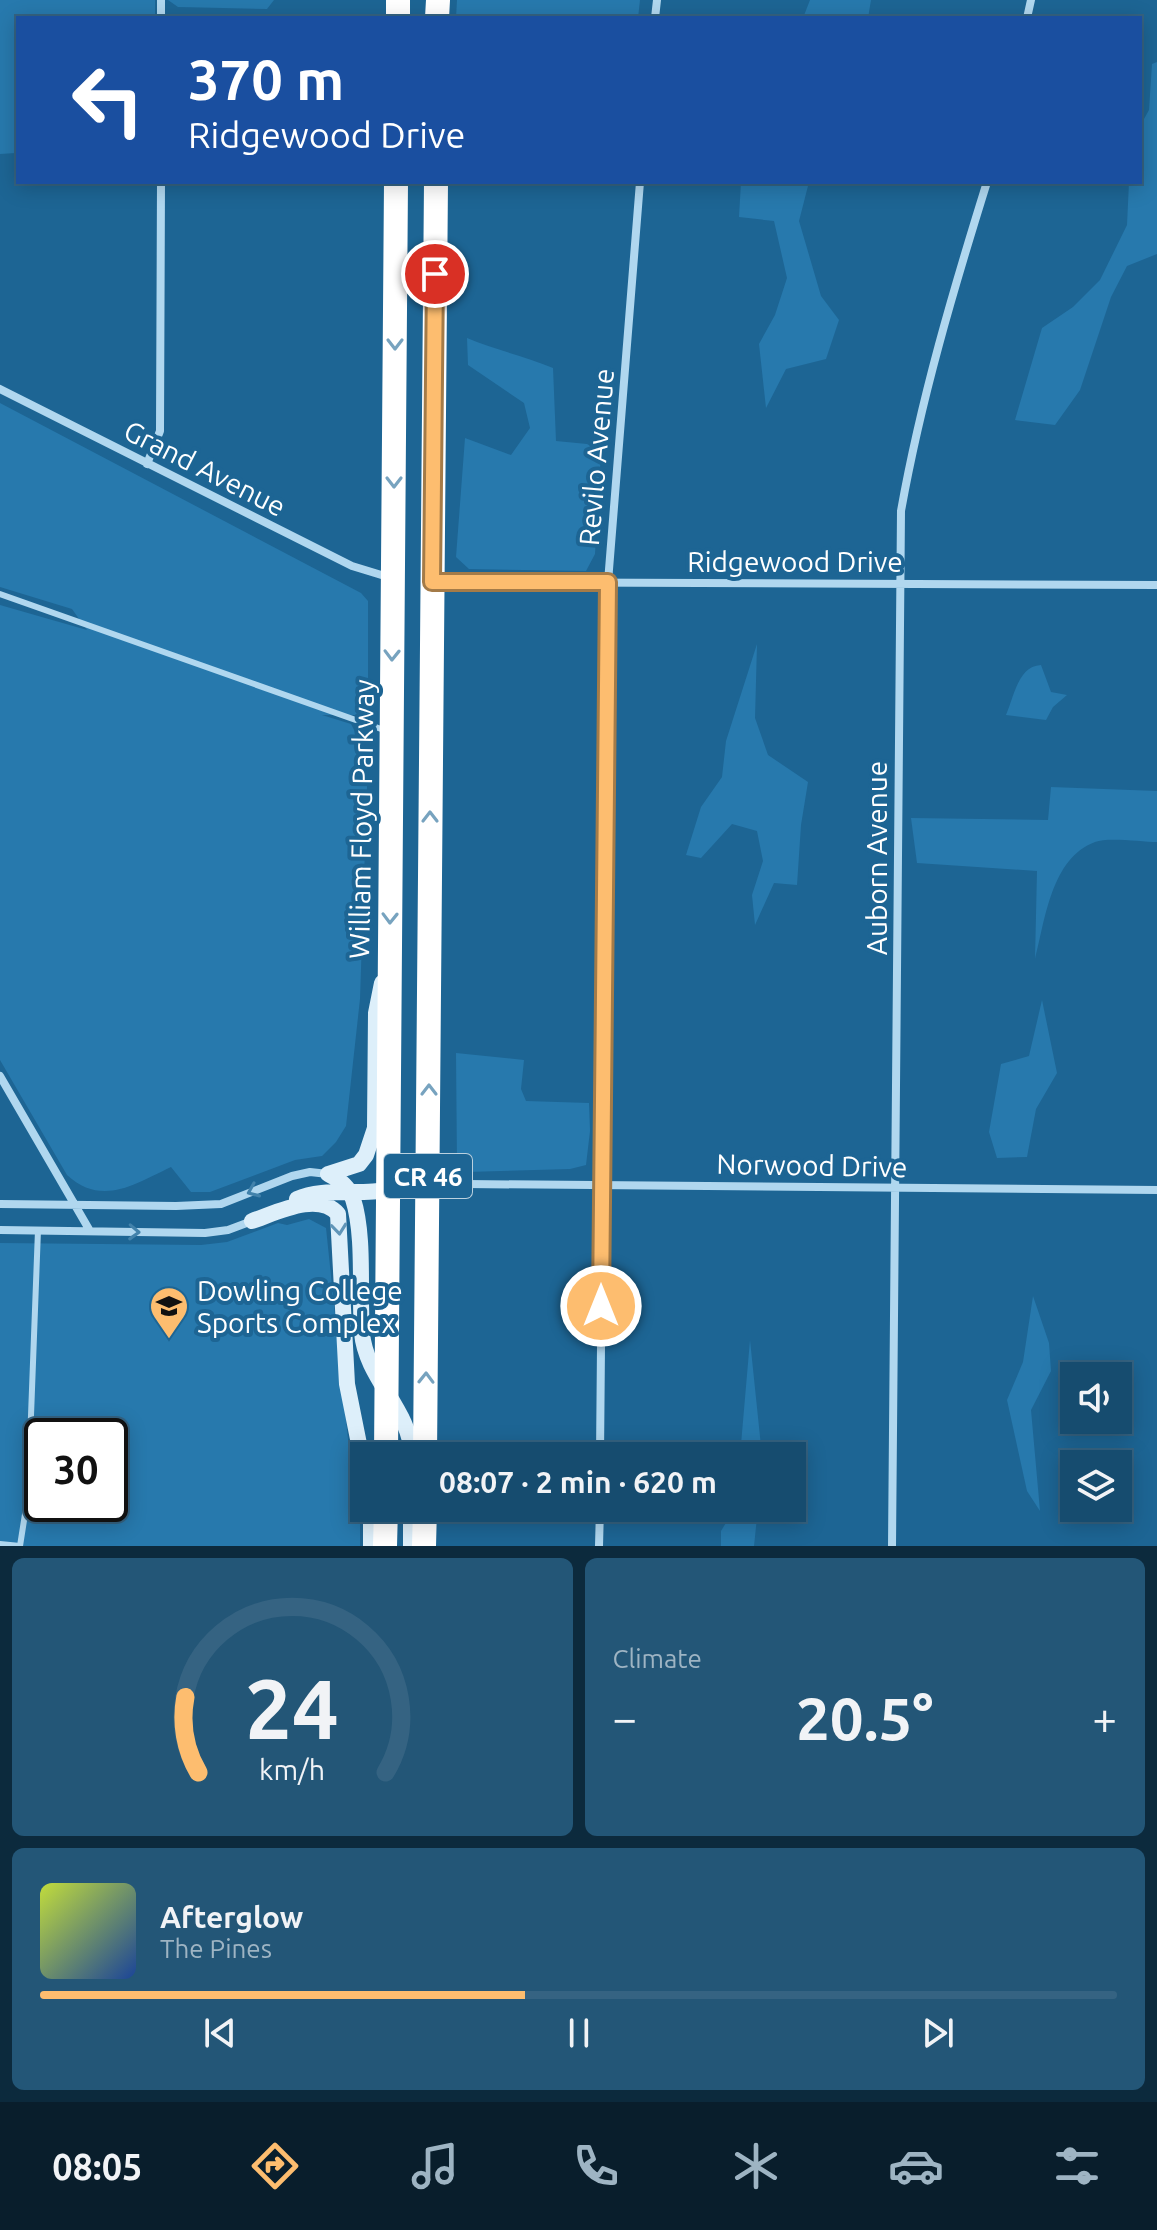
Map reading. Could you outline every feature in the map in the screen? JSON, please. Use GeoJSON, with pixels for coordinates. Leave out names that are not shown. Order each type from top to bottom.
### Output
{"type":"FeatureCollection","features":[{"type":"Feature","properties":{"kind":"highway","name":"William Floyd Parkway"},"geometry":{"type":"LineString","coordinates":[[386,1442],[396,184]]}},
{"type":"Feature","properties":{"kind":"highway","name":"CR 46"},"geometry":{"type":"LineString","coordinates":[[425,1442],[436,184]]}},
{"type":"Feature","properties":{"kind":"highway"},"geometry":{"type":"LineString","coordinates":[[393,578],[432,582]]}},
{"type":"Feature","properties":{"kind":"highway"},"geometry":{"type":"LineString","coordinates":[[385,1546],[386,1522]]}},
{"type":"Feature","properties":{"kind":"highway"},"geometry":{"type":"LineString","coordinates":[[424,1546],[425,1522]]}},
{"type":"Feature","properties":{"kind":"street"},"geometry":{"type":"LineString","coordinates":[[147,464],[160,431],[161,184]]}},
{"type":"Feature","properties":{"kind":"street","name":"Revilo Avenue"},"geometry":{"type":"LineString","coordinates":[[600,1442],[608,582],[640,184]]}},
{"type":"Feature","properties":{"kind":"street","name":"Auborn Avenue"},"geometry":{"type":"LineString","coordinates":[[892,1546],[901,511],[920,413],[947,311],[986,184]]}},
{"type":"Feature","properties":{"kind":"street","name":"Grand Avenue"},"geometry":{"type":"LineString","coordinates":[[0,389],[352,566],[393,578]]}},
{"type":"Feature","properties":{"kind":"street","name":"Ridgewood Drive"},"geometry":{"type":"LineString","coordinates":[[432,582],[1157,585]]}},
{"type":"Feature","properties":{"kind":"street"},"geometry":{"type":"LineString","coordinates":[[0,1204],[221,1204],[292,1176],[310,1172],[328,1174],[359,1164],[366,1155],[375,1128],[376,1013],[390,952]]}},
{"type":"Feature","properties":{"kind":"street"},"geometry":{"type":"LineString","coordinates":[[0,1076],[90,1231]]}},
{"type":"Feature","properties":{"kind":"street"},"geometry":{"type":"LineString","coordinates":[[252,1221],[305,1196],[388,1191],[403,1186],[422,1164],[428,1142]]}},
{"type":"Feature","properties":{"kind":"street"},"geometry":{"type":"LineString","coordinates":[[328,1174],[350,1192],[358,1231],[363,1343],[370,1365],[412,1442]]}},
{"type":"Feature","properties":{"kind":"street","name":"Norwood Drive"},"geometry":{"type":"LineString","coordinates":[[466,1184],[1157,1190]]}},
{"type":"Feature","properties":{"kind":"street"},"geometry":{"type":"LineString","coordinates":[[0,1230],[205,1233],[228,1230],[299,1206],[323,1204],[338,1214],[347,1384],[359,1442]]}},
{"type":"Feature","properties":{"kind":"street"},"geometry":{"type":"LineString","coordinates":[[371,1522],[371,1546]]}},
{"type":"Feature","properties":{"kind":"street"},"geometry":{"type":"LineString","coordinates":[[411,1522],[411,1546]]}},
{"type":"Feature","properties":{"kind":"street"},"geometry":{"type":"LineString","coordinates":[[599,1546],[600,1522]]}},
{"type":"Feature","properties":{"kind":"lane"},"geometry":{"type":"LineString","coordinates":[[0,594],[391,733]]}},
{"type":"Feature","properties":{"kind":"lane"},"geometry":{"type":"LineString","coordinates":[[0,1544],[20,1546],[28,1495],[38,1230]]}},
{"type":"Feature","properties":{"kind":"shaded area"},"geometry":{"type":"Polygon","coordinates":[[[0,0],[155,0],[155,16],[16,16],[16,153],[0,154],[0,0]]]}},
{"type":"Feature","properties":{"kind":"shaded area"},"geometry":{"type":"Polygon","coordinates":[[[168,0],[274,0],[267,9],[178,7],[168,0]]]}},
{"type":"Feature","properties":{"kind":"shaded area"},"geometry":{"type":"Polygon","coordinates":[[[457,0],[640,0],[638,16],[456,16],[457,0]]]}},
{"type":"Feature","properties":{"kind":"shaded area"},"geometry":{"type":"Polygon","coordinates":[[[810,0],[871,0],[868,16],[804,16],[810,0]]]}},
{"type":"Feature","properties":{"kind":"shaded area"},"geometry":{"type":"Polygon","coordinates":[[[1157,62],[1157,254],[1127,266],[1111,297],[1080,390],[1055,425],[1015,420],[1042,328],[1073,307],[1100,280],[1127,225],[1129,184],[1142,184],[1142,122],[1149,110],[1152,64],[1157,62]]]}},
{"type":"Feature","properties":{"kind":"shaded area"},"geometry":{"type":"Polygon","coordinates":[[[741,184],[808,184],[799,221],[821,296],[839,320],[826,359],[786,369],[766,408],[759,344],[775,315],[787,278],[774,221],[739,217],[741,184]]]}},
{"type":"Feature","properties":{"kind":"shaded area"},"geometry":{"type":"Polygon","coordinates":[[[467,338],[553,368],[556,441],[587,444],[601,452],[595,554],[586,571],[469,569],[456,557],[465,438],[511,455],[530,428],[524,403],[468,365],[467,338]]]}},
{"type":"Feature","properties":{"kind":"shaded area"},"geometry":{"type":"Polygon","coordinates":[[[0,403],[361,593],[368,601],[368,708],[362,715],[322,715],[351,724],[368,757],[360,999],[346,1126],[322,1156],[295,1160],[210,1192],[191,1192],[171,1167],[119,1189],[93,1190],[67,1175],[0,1060],[0,605],[87,630],[72,609],[0,587],[0,403]]]}},
{"type":"Feature","properties":{"kind":"shaded area"},"geometry":{"type":"Polygon","coordinates":[[[757,644],[755,718],[768,755],[808,782],[797,885],[774,883],[755,925],[752,895],[763,861],[757,831],[732,824],[701,858],[686,855],[701,807],[722,777],[726,741],[757,644]]]}},
{"type":"Feature","properties":{"kind":"shaded area"},"geometry":{"type":"Polygon","coordinates":[[[1041,665],[1051,692],[1067,695],[1053,707],[1046,720],[1006,715],[1022,677],[1033,667],[1041,665]]]}},
{"type":"Feature","properties":{"kind":"shaded area"},"geometry":{"type":"Polygon","coordinates":[[[1051,787],[1157,791],[1157,842],[1101,841],[1080,850],[1068,862],[1052,892],[1035,959],[1037,871],[917,863],[911,818],[1048,820],[1051,787]]]}},
{"type":"Feature","properties":{"kind":"shaded area"},"geometry":{"type":"Polygon","coordinates":[[[1042,1000],[1057,1073],[1036,1109],[1027,1157],[997,1158],[989,1132],[1001,1064],[1029,1056],[1042,1000]]]}},
{"type":"Feature","properties":{"kind":"shaded area"},"geometry":{"type":"Polygon","coordinates":[[[456,1053],[524,1060],[521,1089],[526,1101],[589,1103],[586,1165],[570,1169],[466,1172],[457,1165],[456,1053]]]}},
{"type":"Feature","properties":{"kind":"shaded area","name":"Dowling College Sports Complex"},"geometry":{"type":"Polygon","coordinates":[[[309,1219],[326,1228],[350,1458],[350,1522],[360,1522],[360,1546],[0,1546],[0,1243],[201,1245],[227,1242],[278,1223],[287,1225],[309,1219]]]}},
{"type":"Feature","properties":{"kind":"shaded area"},"geometry":{"type":"Polygon","coordinates":[[[1033,1296],[1049,1343],[1051,1371],[1031,1410],[1040,1511],[1027,1491],[1007,1400],[1023,1362],[1033,1296]]]}},
{"type":"Feature","properties":{"kind":"shaded area"},"geometry":{"type":"Polygon","coordinates":[[[750,1340],[761,1442],[741,1442],[750,1340]]]}},
{"type":"Feature","properties":{"kind":"shaded area"},"geometry":{"type":"Polygon","coordinates":[[[726,1522],[757,1522],[754,1546],[721,1546],[721,1531],[726,1522]]]}},
{"type":"Feature","properties":{"kind":"place","name":"Dowling College Sports Complex"},"geometry":{"type":"Point","coordinates":[169,1340]}},
{"type":"Feature","properties":{"kind":"route"},"geometry":{"type":"LineString","coordinates":[[435,274],[432,582],[608,582],[601,1306]]}}]}
